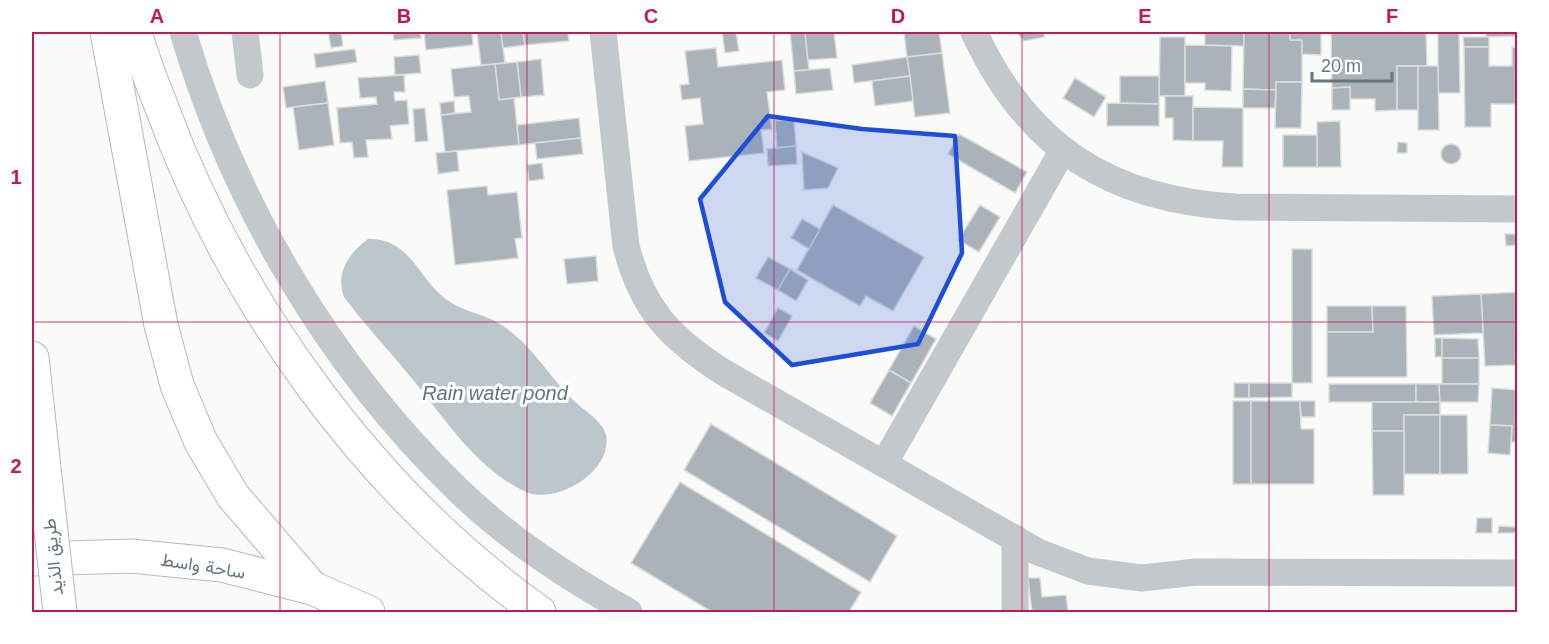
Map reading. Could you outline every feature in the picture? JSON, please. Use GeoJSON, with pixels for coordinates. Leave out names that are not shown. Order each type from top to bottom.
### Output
{"type":"FeatureCollection","features":[{"type":"Feature","properties":{"kind":"main road"},"geometry":{"type":"LineString","coordinates":[[107,32],[161,325],[177,385],[201,442],[233,496],[312,588]]}},
{"type":"Feature","properties":{"kind":"main road"},"geometry":{"type":"LineString","coordinates":[[135,32],[178,153],[228,255],[287,351],[356,441],[433,523],[518,597],[539,612]]}},
{"type":"Feature","properties":{"kind":"main road","name":"طريق الذيد"},"geometry":{"type":"LineString","coordinates":[[32,358],[60,612]]}},
{"type":"Feature","properties":{"kind":"main road","name":"ساحة واسط"},"geometry":{"type":"LineString","coordinates":[[32,559],[131,556],[222,565],[312,588],[368,612]]}},
{"type":"Feature","properties":{"kind":"street"},"geometry":{"type":"LineString","coordinates":[[183,32],[195,72],[224,148],[260,222],[301,293],[381,406],[441,473],[500,526],[544,560],[629,612]]}},
{"type":"Feature","properties":{"kind":"street"},"geometry":{"type":"LineString","coordinates":[[245,32],[250,75]]}},
{"type":"Feature","properties":{"kind":"street"},"geometry":{"type":"LineString","coordinates":[[603,32],[623,218],[633,272],[654,312],[677,339],[723,372],[885,462],[1014,538],[1196,572],[1518,573]]}},
{"type":"Feature","properties":{"kind":"street"},"geometry":{"type":"LineString","coordinates":[[974,32],[988,62],[1009,94],[1034,124],[1063,150],[1094,171],[1127,187],[1162,198],[1199,205],[1518,209]]}},
{"type":"Feature","properties":{"kind":"street"},"geometry":{"type":"LineString","coordinates":[[885,462],[1063,150]]}},
{"type":"Feature","properties":{"kind":"street"},"geometry":{"type":"LineString","coordinates":[[1014,538],[1015,612]]}},
{"type":"Feature","properties":{"kind":"highlighted area"},"geometry":{"type":"Polygon","coordinates":[[[768,116],[862,129],[955,136],[962,253],[918,344],[792,365],[725,302],[700,199],[768,116]]]}},
{"type":"Feature","properties":{"kind":"water","name":"Rain water pond"},"geometry":{"type":"Polygon","coordinates":[[[368,239],[383,240],[394,245],[404,252],[447,300],[500,324],[521,340],[563,390],[597,420],[604,430],[606,448],[601,461],[592,472],[567,489],[553,494],[539,495],[526,492],[507,482],[475,455],[344,297],[341,280],[346,264],[355,251],[368,239]]]}},
{"type":"Feature","properties":{"kind":"building"},"geometry":{"type":"Polygon","coordinates":[[[328,32],[341,32],[343,46],[331,48],[328,32]]]}},
{"type":"Feature","properties":{"kind":"building"},"geometry":{"type":"Polygon","coordinates":[[[393,32],[420,32],[421,38],[394,40],[393,32]]]}},
{"type":"Feature","properties":{"kind":"building"},"geometry":{"type":"Polygon","coordinates":[[[424,32],[472,32],[473,45],[426,50],[424,32]]]}},
{"type":"Feature","properties":{"kind":"building"},"geometry":{"type":"Polygon","coordinates":[[[477,32],[501,32],[505,63],[481,65],[477,32]]]}},
{"type":"Feature","properties":{"kind":"building"},"geometry":{"type":"Polygon","coordinates":[[[501,32],[523,32],[525,45],[503,48],[501,32]]]}},
{"type":"Feature","properties":{"kind":"building"},"geometry":{"type":"Polygon","coordinates":[[[523,32],[568,32],[569,41],[525,45],[523,32]]]}},
{"type":"Feature","properties":{"kind":"building"},"geometry":{"type":"Polygon","coordinates":[[[722,32],[736,32],[739,51],[725,53],[722,32]]]}},
{"type":"Feature","properties":{"kind":"building"},"geometry":{"type":"Polygon","coordinates":[[[790,32],[805,32],[809,70],[794,71],[790,32]]]}},
{"type":"Feature","properties":{"kind":"building"},"geometry":{"type":"Polygon","coordinates":[[[805,32],[834,32],[837,58],[808,60],[805,32]]]}},
{"type":"Feature","properties":{"kind":"building"},"geometry":{"type":"Polygon","coordinates":[[[904,32],[939,32],[942,53],[907,57],[904,32]]]}},
{"type":"Feature","properties":{"kind":"building"},"geometry":{"type":"Polygon","coordinates":[[[1016,32],[1043,32],[1045,37],[1024,41],[1016,32]]]}},
{"type":"Feature","properties":{"kind":"building"},"geometry":{"type":"Polygon","coordinates":[[[1205,32],[1244,32],[1244,46],[1205,45],[1205,32]]]}},
{"type":"Feature","properties":{"kind":"building"},"geometry":{"type":"Polygon","coordinates":[[[1244,32],[1290,32],[1290,40],[1302,40],[1302,82],[1276,82],[1276,90],[1243,89],[1244,32]]]}},
{"type":"Feature","properties":{"kind":"building"},"geometry":{"type":"Polygon","coordinates":[[[1290,32],[1321,32],[1321,55],[1302,54],[1302,40],[1290,40],[1290,32]]]}},
{"type":"Feature","properties":{"kind":"building"},"geometry":{"type":"Polygon","coordinates":[[[1331,32],[1426,32],[1427,66],[1397,66],[1397,110],[1375,111],[1375,99],[1350,99],[1350,87],[1332,88],[1331,32]]]}},
{"type":"Feature","properties":{"kind":"building"},"geometry":{"type":"Polygon","coordinates":[[[1438,32],[1459,32],[1460,93],[1438,93],[1438,32]]]}},
{"type":"Feature","properties":{"kind":"building"},"geometry":{"type":"Polygon","coordinates":[[[1486,32],[1518,32],[1518,36],[1486,37],[1486,32]]]}},
{"type":"Feature","properties":{"kind":"building"},"geometry":{"type":"Polygon","coordinates":[[[1160,37],[1185,37],[1185,96],[1159,96],[1160,37]]]}},
{"type":"Feature","properties":{"kind":"building"},"geometry":{"type":"Polygon","coordinates":[[[1463,37],[1489,37],[1489,47],[1464,47],[1463,37]]]}},
{"type":"Feature","properties":{"kind":"building"},"geometry":{"type":"Polygon","coordinates":[[[1185,45],[1232,46],[1231,91],[1205,90],[1205,83],[1185,83],[1185,45]]]}},
{"type":"Feature","properties":{"kind":"building"},"geometry":{"type":"Polygon","coordinates":[[[1464,47],[1489,47],[1489,66],[1512,66],[1512,47],[1518,47],[1518,104],[1491,104],[1491,127],[1465,127],[1464,47]]]}},
{"type":"Feature","properties":{"kind":"building"},"geometry":{"type":"Polygon","coordinates":[[[716,48],[718,67],[782,60],[785,90],[767,92],[772,129],[761,130],[764,153],[689,161],[685,126],[703,124],[700,98],[682,100],[680,85],[689,84],[685,51],[716,48]]]}},
{"type":"Feature","properties":{"kind":"building"},"geometry":{"type":"Polygon","coordinates":[[[355,49],[357,62],[316,68],[314,54],[355,49]]]}},
{"type":"Feature","properties":{"kind":"building"},"geometry":{"type":"Polygon","coordinates":[[[942,53],[950,113],[915,117],[907,57],[942,53]]]}},
{"type":"Feature","properties":{"kind":"building"},"geometry":{"type":"Polygon","coordinates":[[[419,55],[421,73],[395,75],[394,57],[419,55]]]}},
{"type":"Feature","properties":{"kind":"building"},"geometry":{"type":"Polygon","coordinates":[[[907,57],[910,76],[854,83],[852,65],[907,57]]]}},
{"type":"Feature","properties":{"kind":"building"},"geometry":{"type":"Polygon","coordinates":[[[541,59],[544,95],[521,97],[517,62],[541,59]]]}},
{"type":"Feature","properties":{"kind":"building"},"geometry":{"type":"Polygon","coordinates":[[[517,62],[521,97],[499,100],[495,64],[517,62]]]}},
{"type":"Feature","properties":{"kind":"building"},"geometry":{"type":"Polygon","coordinates":[[[495,64],[499,100],[514,98],[519,145],[445,152],[441,115],[471,112],[469,96],[454,97],[451,69],[495,64]]]}},
{"type":"Feature","properties":{"kind":"building"},"geometry":{"type":"Polygon","coordinates":[[[1397,66],[1418,66],[1418,110],[1397,110],[1397,66]]]}},
{"type":"Feature","properties":{"kind":"building"},"geometry":{"type":"Polygon","coordinates":[[[1418,66],[1438,66],[1439,130],[1418,130],[1418,66]]]}},
{"type":"Feature","properties":{"kind":"building"},"geometry":{"type":"Polygon","coordinates":[[[830,68],[833,90],[796,94],[794,71],[830,68]]]}},
{"type":"Feature","properties":{"kind":"building"},"geometry":{"type":"Polygon","coordinates":[[[404,75],[405,92],[394,92],[395,101],[407,100],[409,124],[390,126],[392,139],[366,140],[368,157],[354,158],[352,142],[340,143],[337,108],[377,104],[376,97],[360,98],[358,78],[404,75]]]}},
{"type":"Feature","properties":{"kind":"building"},"geometry":{"type":"Polygon","coordinates":[[[910,76],[913,101],[875,106],[872,81],[910,76]]]}},
{"type":"Feature","properties":{"kind":"building"},"geometry":{"type":"Polygon","coordinates":[[[1120,76],[1159,76],[1159,104],[1120,103],[1120,76]]]}},
{"type":"Feature","properties":{"kind":"building"},"geometry":{"type":"Polygon","coordinates":[[[1075,78],[1106,97],[1094,117],[1063,98],[1075,78]]]}},
{"type":"Feature","properties":{"kind":"building"},"geometry":{"type":"Polygon","coordinates":[[[325,81],[328,103],[286,108],[283,87],[325,81]]]}},
{"type":"Feature","properties":{"kind":"building"},"geometry":{"type":"Polygon","coordinates":[[[1276,82],[1302,82],[1301,128],[1275,128],[1276,82]]]}},
{"type":"Feature","properties":{"kind":"building"},"geometry":{"type":"Polygon","coordinates":[[[1350,87],[1350,110],[1332,110],[1332,88],[1350,87]]]}},
{"type":"Feature","properties":{"kind":"building"},"geometry":{"type":"Polygon","coordinates":[[[1243,89],[1276,90],[1275,108],[1243,108],[1243,89]]]}},
{"type":"Feature","properties":{"kind":"building"},"geometry":{"type":"Polygon","coordinates":[[[1165,96],[1193,96],[1193,141],[1173,140],[1173,118],[1165,118],[1165,96]]]}},
{"type":"Feature","properties":{"kind":"building"},"geometry":{"type":"Polygon","coordinates":[[[454,101],[455,113],[441,115],[440,103],[454,101]]]}},
{"type":"Feature","properties":{"kind":"building"},"geometry":{"type":"Polygon","coordinates":[[[328,103],[334,145],[299,150],[293,107],[328,103]]]}},
{"type":"Feature","properties":{"kind":"building"},"geometry":{"type":"Polygon","coordinates":[[[1107,103],[1159,104],[1159,126],[1107,126],[1107,103]]]}},
{"type":"Feature","properties":{"kind":"building"},"geometry":{"type":"Polygon","coordinates":[[[1193,107],[1243,108],[1243,167],[1222,167],[1223,141],[1193,141],[1193,107]]]}},
{"type":"Feature","properties":{"kind":"building"},"geometry":{"type":"Polygon","coordinates":[[[425,108],[428,141],[415,142],[413,109],[425,108]]]}},
{"type":"Feature","properties":{"kind":"building"},"geometry":{"type":"Polygon","coordinates":[[[579,118],[581,138],[519,145],[517,125],[579,118]]]}},
{"type":"Feature","properties":{"kind":"building"},"geometry":{"type":"Polygon","coordinates":[[[794,119],[796,146],[777,148],[775,121],[794,119]]]}},
{"type":"Feature","properties":{"kind":"building"},"geometry":{"type":"Polygon","coordinates":[[[1340,121],[1341,167],[1317,167],[1317,122],[1340,121]]]}},
{"type":"Feature","properties":{"kind":"building"},"geometry":{"type":"Polygon","coordinates":[[[959,134],[1027,172],[1015,193],[948,154],[959,134]]]}},
{"type":"Feature","properties":{"kind":"building"},"geometry":{"type":"Polygon","coordinates":[[[1283,135],[1317,135],[1317,167],[1283,167],[1283,135]]]}},
{"type":"Feature","properties":{"kind":"building"},"geometry":{"type":"Polygon","coordinates":[[[581,138],[583,154],[537,159],[535,143],[581,138]]]}},
{"type":"Feature","properties":{"kind":"building"},"geometry":{"type":"Polygon","coordinates":[[[1398,142],[1407,143],[1407,153],[1397,153],[1398,142]]]}},
{"type":"Feature","properties":{"kind":"building"},"geometry":{"type":"Polygon","coordinates":[[[1451,144],[1458,147],[1461,154],[1458,161],[1451,164],[1444,161],[1441,154],[1444,147],[1451,144]]]}},
{"type":"Feature","properties":{"kind":"building"},"geometry":{"type":"Polygon","coordinates":[[[796,146],[797,164],[768,166],[767,149],[796,146]]]}},
{"type":"Feature","properties":{"kind":"building"},"geometry":{"type":"Polygon","coordinates":[[[457,151],[459,171],[438,174],[436,153],[457,151]]]}},
{"type":"Feature","properties":{"kind":"building"},"geometry":{"type":"Polygon","coordinates":[[[802,152],[838,168],[828,188],[804,190],[802,152]]]}},
{"type":"Feature","properties":{"kind":"building"},"geometry":{"type":"Polygon","coordinates":[[[542,163],[544,179],[529,181],[527,165],[542,163]]]}},
{"type":"Feature","properties":{"kind":"building"},"geometry":{"type":"Polygon","coordinates":[[[487,186],[488,195],[517,192],[522,238],[515,239],[518,258],[455,265],[447,190],[487,186]]]}},
{"type":"Feature","properties":{"kind":"building"},"geometry":{"type":"Polygon","coordinates":[[[833,205],[924,257],[893,311],[866,296],[860,306],[797,270],[833,205]]]}},
{"type":"Feature","properties":{"kind":"building"},"geometry":{"type":"Polygon","coordinates":[[[980,205],[1000,217],[979,252],[958,240],[980,205]]]}},
{"type":"Feature","properties":{"kind":"building"},"geometry":{"type":"Polygon","coordinates":[[[802,219],[820,229],[809,249],[791,238],[802,219]]]}},
{"type":"Feature","properties":{"kind":"building"},"geometry":{"type":"Polygon","coordinates":[[[1505,234],[1518,234],[1518,245],[1506,246],[1505,234]]]}},
{"type":"Feature","properties":{"kind":"building"},"geometry":{"type":"Polygon","coordinates":[[[1292,249],[1312,249],[1312,383],[1292,383],[1292,249]]]}},
{"type":"Feature","properties":{"kind":"building"},"geometry":{"type":"Polygon","coordinates":[[[596,256],[598,281],[567,284],[564,259],[596,256]]]}},
{"type":"Feature","properties":{"kind":"building"},"geometry":{"type":"Polygon","coordinates":[[[768,257],[790,269],[778,290],[756,278],[768,257]]]}},
{"type":"Feature","properties":{"kind":"building"},"geometry":{"type":"Polygon","coordinates":[[[790,269],[808,280],[796,301],[778,290],[790,269]]]}},
{"type":"Feature","properties":{"kind":"building"},"geometry":{"type":"Polygon","coordinates":[[[1518,292],[1518,365],[1485,366],[1481,294],[1518,292]]]}},
{"type":"Feature","properties":{"kind":"building"},"geometry":{"type":"Polygon","coordinates":[[[1481,294],[1483,333],[1434,335],[1432,296],[1481,294]]]}},
{"type":"Feature","properties":{"kind":"building"},"geometry":{"type":"Polygon","coordinates":[[[1327,306],[1372,306],[1373,332],[1327,332],[1327,306]]]}},
{"type":"Feature","properties":{"kind":"building"},"geometry":{"type":"Polygon","coordinates":[[[1372,306],[1406,306],[1407,377],[1327,377],[1327,332],[1373,332],[1372,306]]]}},
{"type":"Feature","properties":{"kind":"building"},"geometry":{"type":"Polygon","coordinates":[[[778,308],[792,316],[778,341],[764,333],[778,308]]]}},
{"type":"Feature","properties":{"kind":"building"},"geometry":{"type":"Polygon","coordinates":[[[914,326],[936,339],[911,383],[889,370],[914,326]]]}},
{"type":"Feature","properties":{"kind":"building"},"geometry":{"type":"Polygon","coordinates":[[[1435,338],[1442,338],[1442,357],[1435,357],[1435,338]]]}},
{"type":"Feature","properties":{"kind":"building"},"geometry":{"type":"Polygon","coordinates":[[[1442,338],[1478,339],[1479,358],[1442,358],[1442,338]]]}},
{"type":"Feature","properties":{"kind":"building"},"geometry":{"type":"Polygon","coordinates":[[[1442,358],[1479,358],[1479,384],[1442,384],[1442,358]]]}},
{"type":"Feature","properties":{"kind":"building"},"geometry":{"type":"Polygon","coordinates":[[[889,370],[911,383],[892,416],[870,403],[889,370]]]}},
{"type":"Feature","properties":{"kind":"building"},"geometry":{"type":"Polygon","coordinates":[[[1234,383],[1249,383],[1249,398],[1234,398],[1234,383]]]}},
{"type":"Feature","properties":{"kind":"building"},"geometry":{"type":"Polygon","coordinates":[[[1249,383],[1292,383],[1292,397],[1249,398],[1249,383]]]}},
{"type":"Feature","properties":{"kind":"building"},"geometry":{"type":"Polygon","coordinates":[[[1329,384],[1416,384],[1416,402],[1329,402],[1329,384]]]}},
{"type":"Feature","properties":{"kind":"building"},"geometry":{"type":"Polygon","coordinates":[[[1416,384],[1439,384],[1440,402],[1416,402],[1416,384]]]}},
{"type":"Feature","properties":{"kind":"building"},"geometry":{"type":"Polygon","coordinates":[[[1439,384],[1479,384],[1478,402],[1440,402],[1439,384]]]}},
{"type":"Feature","properties":{"kind":"building"},"geometry":{"type":"Polygon","coordinates":[[[1492,388],[1518,390],[1518,442],[1511,442],[1512,426],[1490,425],[1492,388]]]}},
{"type":"Feature","properties":{"kind":"building"},"geometry":{"type":"Polygon","coordinates":[[[1233,401],[1251,401],[1251,484],[1233,484],[1233,401]]]}},
{"type":"Feature","properties":{"kind":"building"},"geometry":{"type":"Polygon","coordinates":[[[1251,401],[1300,401],[1301,429],[1314,429],[1314,484],[1251,484],[1251,401]]]}},
{"type":"Feature","properties":{"kind":"building"},"geometry":{"type":"Polygon","coordinates":[[[1300,401],[1315,401],[1315,417],[1301,417],[1300,401]]]}},
{"type":"Feature","properties":{"kind":"building"},"geometry":{"type":"Polygon","coordinates":[[[1372,402],[1440,402],[1440,415],[1404,415],[1404,431],[1372,431],[1372,402]]]}},
{"type":"Feature","properties":{"kind":"building"},"geometry":{"type":"Polygon","coordinates":[[[1404,415],[1440,415],[1440,474],[1404,474],[1404,415]]]}},
{"type":"Feature","properties":{"kind":"building"},"geometry":{"type":"Polygon","coordinates":[[[1440,415],[1467,415],[1468,474],[1440,474],[1440,415]]]}},
{"type":"Feature","properties":{"kind":"building"},"geometry":{"type":"Polygon","coordinates":[[[711,424],[897,536],[870,582],[684,470],[711,424]]]}},
{"type":"Feature","properties":{"kind":"building"},"geometry":{"type":"Polygon","coordinates":[[[1490,425],[1512,426],[1510,455],[1488,453],[1490,425]]]}},
{"type":"Feature","properties":{"kind":"building"},"geometry":{"type":"Polygon","coordinates":[[[1372,431],[1404,431],[1404,495],[1373,495],[1372,431]]]}},
{"type":"Feature","properties":{"kind":"building"},"geometry":{"type":"Polygon","coordinates":[[[680,482],[861,592],[849,612],[712,612],[631,563],[680,482]]]}},
{"type":"Feature","properties":{"kind":"building"},"geometry":{"type":"Polygon","coordinates":[[[1477,518],[1492,518],[1492,533],[1476,533],[1477,518]]]}},
{"type":"Feature","properties":{"kind":"building"},"geometry":{"type":"Polygon","coordinates":[[[1499,526],[1516,527],[1516,533],[1498,533],[1499,526]]]}},
{"type":"Feature","properties":{"kind":"building"},"geometry":{"type":"Polygon","coordinates":[[[1028,578],[1040,578],[1042,597],[1066,595],[1068,612],[1032,612],[1028,578]]]}}]}
